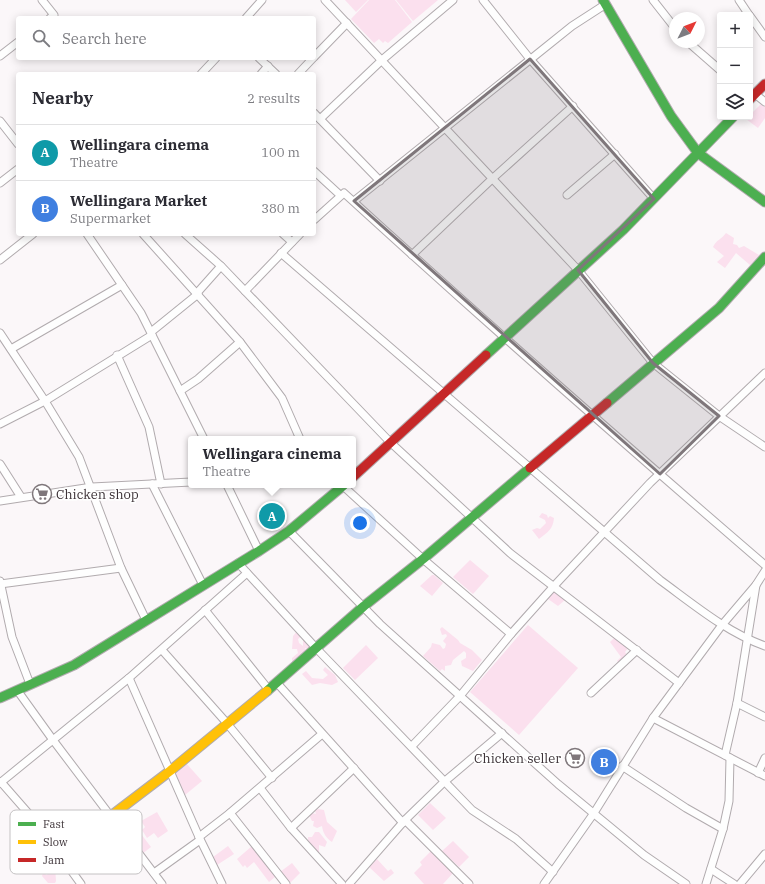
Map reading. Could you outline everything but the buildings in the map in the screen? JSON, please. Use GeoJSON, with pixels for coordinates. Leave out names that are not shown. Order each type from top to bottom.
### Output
{"type":"FeatureCollection","features":[{"type":"Feature","properties":{"kind":"street"},"geometry":{"type":"LineString","coordinates":[[42,0],[54,15],[53,16]]}},
{"type":"Feature","properties":{"kind":"street"},"geometry":{"type":"LineString","coordinates":[[248,16],[262,0]]}},
{"type":"Feature","properties":{"kind":"street"},"geometry":{"type":"LineString","coordinates":[[325,0],[578,270],[653,363],[719,416],[765,447]]}},
{"type":"Feature","properties":{"kind":"street"},"geometry":{"type":"LineString","coordinates":[[320,119],[382,60],[453,0]]}},
{"type":"Feature","properties":{"kind":"street"},"geometry":{"type":"LineString","coordinates":[[483,0],[530,59],[654,199]]}},
{"type":"Feature","properties":{"kind":"street"},"geometry":{"type":"LineString","coordinates":[[653,0],[669,20]]}},
{"type":"Feature","properties":{"kind":"street"},"geometry":{"type":"LineString","coordinates":[[739,0],[746,12]]}},
{"type":"Feature","properties":{"kind":"street"},"geometry":{"type":"LineString","coordinates":[[354,201],[380,182],[530,59],[604,2],[671,116],[698,153],[764,200]]}},
{"type":"Feature","properties":{"kind":"street"},"geometry":{"type":"LineString","coordinates":[[753,21],[765,37]]}},
{"type":"Feature","properties":{"kind":"street"},"geometry":{"type":"LineString","coordinates":[[316,56],[347,23]]}},
{"type":"Feature","properties":{"kind":"street"},"geometry":{"type":"LineString","coordinates":[[0,56],[16,44]]}},
{"type":"Feature","properties":{"kind":"street"},"geometry":{"type":"LineString","coordinates":[[695,48],[717,67]]}},
{"type":"Feature","properties":{"kind":"street"},"geometry":{"type":"LineString","coordinates":[[203,72],[214,60]]}},
{"type":"Feature","properties":{"kind":"street"},"geometry":{"type":"LineString","coordinates":[[261,60],[274,72]]}},
{"type":"Feature","properties":{"kind":"street"},"geometry":{"type":"LineString","coordinates":[[300,72],[312,60]]}},
{"type":"Feature","properties":{"kind":"street"},"geometry":{"type":"LineString","coordinates":[[263,72],[268,66]]}},
{"type":"Feature","properties":{"kind":"street"},"geometry":{"type":"LineString","coordinates":[[753,96],[765,84]]}},
{"type":"Feature","properties":{"kind":"street"},"geometry":{"type":"LineString","coordinates":[[753,97],[765,102]]}},
{"type":"Feature","properties":{"kind":"street"},"geometry":{"type":"LineString","coordinates":[[412,255],[492,179],[573,106]]}},
{"type":"Feature","properties":{"kind":"street"},"geometry":{"type":"LineString","coordinates":[[316,115],[380,182]]}},
{"type":"Feature","properties":{"kind":"street"},"geometry":{"type":"LineString","coordinates":[[356,474],[623,230],[730,120]]}},
{"type":"Feature","properties":{"kind":"street"},"geometry":{"type":"LineString","coordinates":[[0,121],[16,141]]}},
{"type":"Feature","properties":{"kind":"street"},"geometry":{"type":"LineString","coordinates":[[567,195],[615,154]]}},
{"type":"Feature","properties":{"kind":"street"},"geometry":{"type":"LineString","coordinates":[[0,183],[16,171]]}},
{"type":"Feature","properties":{"kind":"street"},"geometry":{"type":"LineString","coordinates":[[316,173],[340,195]]}},
{"type":"Feature","properties":{"kind":"street"},"geometry":{"type":"LineString","coordinates":[[316,215],[344,193],[592,415],[765,565]]}},
{"type":"Feature","properties":{"kind":"street"},"geometry":{"type":"LineString","coordinates":[[0,260],[30,236]]}},
{"type":"Feature","properties":{"kind":"street"},"geometry":{"type":"LineString","coordinates":[[89,236],[152,333],[202,436]]}},
{"type":"Feature","properties":{"kind":"street"},"geometry":{"type":"LineString","coordinates":[[146,236],[240,342],[282,398],[299,436]]}},
{"type":"Feature","properties":{"kind":"street"},"geometry":{"type":"LineString","coordinates":[[187,236],[221,266],[390,442],[510,553],[679,683]]}},
{"type":"Feature","properties":{"kind":"street"},"geometry":{"type":"LineString","coordinates":[[284,236],[292,242]]}},
{"type":"Feature","properties":{"kind":"street"},"geometry":{"type":"LineString","coordinates":[[245,292],[298,236]]}},
{"type":"Feature","properties":{"kind":"street"},"geometry":{"type":"LineString","coordinates":[[282,253],[443,394],[660,580],[722,625],[747,639],[765,646]]}},
{"type":"Feature","properties":{"kind":"street"},"geometry":{"type":"LineString","coordinates":[[117,810],[170,771],[269,690],[364,606],[423,559],[719,308],[765,257]]}},
{"type":"Feature","properties":{"kind":"street"},"geometry":{"type":"LineString","coordinates":[[0,424],[45,401],[152,333],[198,294],[221,266]]}},
{"type":"Feature","properties":{"kind":"street"},"geometry":{"type":"LineString","coordinates":[[11,349],[122,285]]}},
{"type":"Feature","properties":{"kind":"street"},"geometry":{"type":"LineString","coordinates":[[0,333],[3,343],[11,349],[79,457],[92,487],[121,568],[146,620]]}},
{"type":"Feature","properties":{"kind":"street"},"geometry":{"type":"LineString","coordinates":[[180,391],[198,379],[240,342]]}},
{"type":"Feature","properties":{"kind":"street"},"geometry":{"type":"LineString","coordinates":[[117,355],[149,427],[162,484]]}},
{"type":"Feature","properties":{"kind":"street"},"geometry":{"type":"LineString","coordinates":[[412,746],[460,696],[511,634],[604,533],[660,474],[765,373]]}},
{"type":"Feature","properties":{"kind":"street"},"geometry":{"type":"LineString","coordinates":[[0,464],[21,497]]}},
{"type":"Feature","properties":{"kind":"street"},"geometry":{"type":"LineString","coordinates":[[0,501],[92,487],[188,482]]}},
{"type":"Feature","properties":{"kind":"street"},"geometry":{"type":"LineString","coordinates":[[152,484],[203,584]]}},
{"type":"Feature","properties":{"kind":"street"},"geometry":{"type":"LineString","coordinates":[[228,488],[259,551]]}},
{"type":"Feature","properties":{"kind":"street"},"geometry":{"type":"LineString","coordinates":[[0,698],[74,665],[203,584],[238,564],[289,531],[339,488]]}},
{"type":"Feature","properties":{"kind":"street"},"geometry":{"type":"LineString","coordinates":[[346,488],[423,559],[511,634]]}},
{"type":"Feature","properties":{"kind":"street"},"geometry":{"type":"LineString","coordinates":[[289,531],[380,624],[558,784],[644,855],[686,884]]}},
{"type":"Feature","properties":{"kind":"street"},"geometry":{"type":"LineString","coordinates":[[238,564],[317,649],[472,810],[516,839],[553,872]]}},
{"type":"Feature","properties":{"kind":"street"},"geometry":{"type":"LineString","coordinates":[[30,684],[12,637],[0,583],[121,568]]}},
{"type":"Feature","properties":{"kind":"street"},"geometry":{"type":"LineString","coordinates":[[545,884],[594,813],[653,718],[722,625],[756,585],[765,571]]}},
{"type":"Feature","properties":{"kind":"street"},"geometry":{"type":"LineString","coordinates":[[24,810],[1,782],[162,650],[246,573]]}},
{"type":"Feature","properties":{"kind":"street"},"geometry":{"type":"LineString","coordinates":[[706,884],[723,829],[729,801],[728,756],[756,585]]}},
{"type":"Feature","properties":{"kind":"street"},"geometry":{"type":"LineString","coordinates":[[205,610],[269,690]]}},
{"type":"Feature","properties":{"kind":"street"},"geometry":{"type":"LineString","coordinates":[[162,650],[228,724],[272,778]]}},
{"type":"Feature","properties":{"kind":"street"},"geometry":{"type":"LineString","coordinates":[[591,693],[637,650]]}},
{"type":"Feature","properties":{"kind":"street"},"geometry":{"type":"LineString","coordinates":[[129,678],[222,884]]}},
{"type":"Feature","properties":{"kind":"street"},"geometry":{"type":"LineString","coordinates":[[277,683],[322,734],[404,821],[469,884]]}},
{"type":"Feature","properties":{"kind":"street"},"geometry":{"type":"LineString","coordinates":[[17,690],[106,810]]}},
{"type":"Feature","properties":{"kind":"street"},"geometry":{"type":"LineString","coordinates":[[737,703],[765,717]]}},
{"type":"Feature","properties":{"kind":"street"},"geometry":{"type":"LineString","coordinates":[[653,718],[765,776]]}},
{"type":"Feature","properties":{"kind":"street"},"geometry":{"type":"LineString","coordinates":[[349,884],[404,821],[444,782],[502,733]]}},
{"type":"Feature","properties":{"kind":"street"},"geometry":{"type":"LineString","coordinates":[[154,873],[200,838],[322,734]]}},
{"type":"Feature","properties":{"kind":"street"},"geometry":{"type":"LineString","coordinates":[[758,772],[765,758]]}},
{"type":"Feature","properties":{"kind":"street"},"geometry":{"type":"LineString","coordinates":[[622,766],[686,808],[723,829]]}},
{"type":"Feature","properties":{"kind":"street"},"geometry":{"type":"LineString","coordinates":[[291,828],[354,768]]}},
{"type":"Feature","properties":{"kind":"street"},"geometry":{"type":"LineString","coordinates":[[260,788],[291,828],[342,884]]}},
{"type":"Feature","properties":{"kind":"street"},"geometry":{"type":"LineString","coordinates":[[230,813],[286,884]]}},
{"type":"Feature","properties":{"kind":"street"},"geometry":{"type":"LineString","coordinates":[[740,884],[765,854]]}},
{"type":"Feature","properties":{"kind":"street"},"geometry":{"type":"LineString","coordinates":[[142,857],[162,884]]}},
{"type":"Feature","properties":{"kind":"street"},"geometry":{"type":"LineString","coordinates":[[711,869],[734,884]]}},
{"type":"Feature","properties":{"kind":"street"},"geometry":{"type":"LineString","coordinates":[[74,874],[81,884]]}},
{"type":"Feature","properties":{"kind":"highlighted area"},"geometry":{"type":"Polygon","coordinates":[[[530,59],[654,199],[578,270],[653,363],[719,416],[660,474],[354,201],[530,59]]]}},
{"type":"Feature","properties":{"kind":"shaded area"},"geometry":{"type":"Polygon","coordinates":[[[345,0],[368,0],[356,12],[345,0]]]}},
{"type":"Feature","properties":{"kind":"shaded area"},"geometry":{"type":"Polygon","coordinates":[[[369,0],[395,0],[412,22],[388,43],[385,41],[383,43],[379,39],[374,43],[351,19],[369,0]]]}},
{"type":"Feature","properties":{"kind":"shaded area"},"geometry":{"type":"Polygon","coordinates":[[[396,0],[438,0],[413,21],[396,0]]]}},
{"type":"Feature","properties":{"kind":"shaded area"},"geometry":{"type":"Polygon","coordinates":[[[761,104],[765,107],[765,118],[758,128],[747,120],[753,120],[753,112],[761,104]]]}},
{"type":"Feature","properties":{"kind":"shaded area"},"geometry":{"type":"Polygon","coordinates":[[[726,233],[734,238],[733,244],[737,245],[739,248],[744,246],[759,255],[750,265],[736,253],[725,268],[717,262],[724,256],[713,247],[726,233]]]}},
{"type":"Feature","properties":{"kind":"shaded area"},"geometry":{"type":"Polygon","coordinates":[[[542,513],[547,515],[548,518],[550,516],[554,518],[550,530],[539,539],[532,530],[537,528],[540,529],[546,523],[545,520],[539,517],[542,513]]]}},
{"type":"Feature","properties":{"kind":"shaded area"},"geometry":{"type":"Polygon","coordinates":[[[470,560],[489,576],[473,594],[453,577],[470,560]]]}},
{"type":"Feature","properties":{"kind":"shaded area"},"geometry":{"type":"Polygon","coordinates":[[[432,575],[443,583],[432,596],[420,586],[432,575]]]}},
{"type":"Feature","properties":{"kind":"shaded area"},"geometry":{"type":"Polygon","coordinates":[[[554,592],[565,600],[558,606],[548,599],[554,592]]]}},
{"type":"Feature","properties":{"kind":"shaded area"},"geometry":{"type":"Polygon","coordinates":[[[528,625],[578,668],[519,735],[470,692],[528,625]]]}},
{"type":"Feature","properties":{"kind":"shaded area"},"geometry":{"type":"Polygon","coordinates":[[[442,627],[460,643],[472,650],[482,660],[473,671],[462,666],[461,661],[466,658],[466,653],[464,651],[453,660],[451,665],[445,666],[445,671],[442,669],[440,671],[423,656],[431,647],[432,643],[440,645],[443,649],[445,648],[446,644],[443,641],[447,636],[446,634],[442,635],[440,629],[442,627]]]}},
{"type":"Feature","properties":{"kind":"shaded area"},"geometry":{"type":"Polygon","coordinates":[[[298,630],[302,636],[298,639],[299,643],[303,646],[303,640],[305,639],[310,646],[308,649],[305,648],[307,654],[292,664],[292,658],[298,653],[297,649],[292,649],[293,636],[298,630]]]}},
{"type":"Feature","properties":{"kind":"shaded area"},"geometry":{"type":"Polygon","coordinates":[[[615,637],[628,648],[625,652],[627,655],[619,663],[617,661],[621,657],[610,642],[615,637]]]}},
{"type":"Feature","properties":{"kind":"shaded area"},"geometry":{"type":"Polygon","coordinates":[[[366,645],[378,658],[355,680],[343,668],[366,645]]]}},
{"type":"Feature","properties":{"kind":"shaded area"},"geometry":{"type":"Polygon","coordinates":[[[325,667],[335,675],[338,682],[332,685],[320,683],[312,685],[302,674],[306,671],[312,678],[323,679],[328,675],[323,670],[325,667]]]}},
{"type":"Feature","properties":{"kind":"shaded area"},"geometry":{"type":"Polygon","coordinates":[[[186,763],[202,781],[185,795],[174,772],[186,763]]]}},
{"type":"Feature","properties":{"kind":"shaded area"},"geometry":{"type":"Polygon","coordinates":[[[430,803],[446,818],[433,830],[418,815],[430,803]]]}},
{"type":"Feature","properties":{"kind":"shaded area"},"geometry":{"type":"Polygon","coordinates":[[[318,809],[324,810],[327,822],[337,831],[332,842],[325,835],[322,826],[317,828],[313,826],[314,821],[312,821],[309,815],[312,813],[316,814],[315,811],[318,809]]]}},
{"type":"Feature","properties":{"kind":"shaded area"},"geometry":{"type":"Polygon","coordinates":[[[157,812],[168,831],[158,838],[154,833],[147,838],[142,830],[145,827],[142,820],[157,812]]]}},
{"type":"Feature","properties":{"kind":"shaded area"},"geometry":{"type":"Polygon","coordinates":[[[315,832],[319,832],[327,842],[325,847],[319,845],[319,854],[308,842],[308,837],[312,837],[315,832]]]}},
{"type":"Feature","properties":{"kind":"shaded area"},"geometry":{"type":"Polygon","coordinates":[[[142,835],[151,847],[142,854],[142,835]]]}},
{"type":"Feature","properties":{"kind":"shaded area"},"geometry":{"type":"Polygon","coordinates":[[[453,841],[469,857],[459,867],[442,851],[453,841]]]}},
{"type":"Feature","properties":{"kind":"shaded area"},"geometry":{"type":"Polygon","coordinates":[[[228,846],[234,854],[217,865],[213,857],[228,846]]]}},
{"type":"Feature","properties":{"kind":"shaded area"},"geometry":{"type":"Polygon","coordinates":[[[252,846],[275,877],[269,882],[254,862],[247,868],[245,865],[243,867],[237,859],[252,846]]]}},
{"type":"Feature","properties":{"kind":"shaded area"},"geometry":{"type":"Polygon","coordinates":[[[431,851],[453,873],[443,884],[424,884],[414,873],[422,865],[420,862],[431,851]]]}},
{"type":"Feature","properties":{"kind":"shaded area"},"geometry":{"type":"Polygon","coordinates":[[[377,859],[388,871],[391,869],[394,873],[384,881],[369,867],[377,859]]]}},
{"type":"Feature","properties":{"kind":"shaded area"},"geometry":{"type":"Polygon","coordinates":[[[292,863],[300,873],[289,884],[280,872],[292,863]]]}},
{"type":"Feature","properties":{"kind":"shaded area"},"geometry":{"type":"Polygon","coordinates":[[[43,874],[56,874],[55,883],[48,883],[42,876],[43,874]]]}},
{"type":"Feature","properties":{"kind":"traffic: fast"},"geometry":{"type":"LineString","coordinates":[[603,0],[671,116],[698,153],[765,202]]}},
{"type":"Feature","properties":{"kind":"traffic: fast"},"geometry":{"type":"LineString","coordinates":[[486,355],[623,230],[730,120]]}},
{"type":"Feature","properties":{"kind":"traffic: fast"},"geometry":{"type":"LineString","coordinates":[[607,403],[719,308],[765,257]]}},
{"type":"Feature","properties":{"kind":"traffic: fast"},"geometry":{"type":"LineString","coordinates":[[267,691],[364,606],[423,559],[530,468]]}},
{"type":"Feature","properties":{"kind":"traffic: fast"},"geometry":{"type":"LineString","coordinates":[[0,698],[74,665],[259,551],[289,531],[340,488]]}},
{"type":"Feature","properties":{"kind":"traffic: slow"},"geometry":{"type":"LineString","coordinates":[[119,810],[170,771],[267,691]]}},
{"type":"Feature","properties":{"kind":"traffic: jam"},"geometry":{"type":"LineString","coordinates":[[753,96],[765,84]]}},
{"type":"Feature","properties":{"kind":"traffic: jam"},"geometry":{"type":"LineString","coordinates":[[356,474],[486,355]]}},
{"type":"Feature","properties":{"kind":"traffic: jam"},"geometry":{"type":"LineString","coordinates":[[530,468],[607,403]]}},
{"type":"Feature","properties":{"kind":"place","name":"Chicken shop"},"geometry":{"type":"Point","coordinates":[42,494]}},
{"type":"Feature","properties":{"kind":"place","name":"Wellingara cinema"},"geometry":{"type":"Point","coordinates":[272,516]}},
{"type":"Feature","properties":{"kind":"place","name":"Chicken seller"},"geometry":{"type":"Point","coordinates":[575,758]}},
{"type":"Feature","properties":{"kind":"place","name":"Wellingara Market"},"geometry":{"type":"Point","coordinates":[604,762]}}]}
